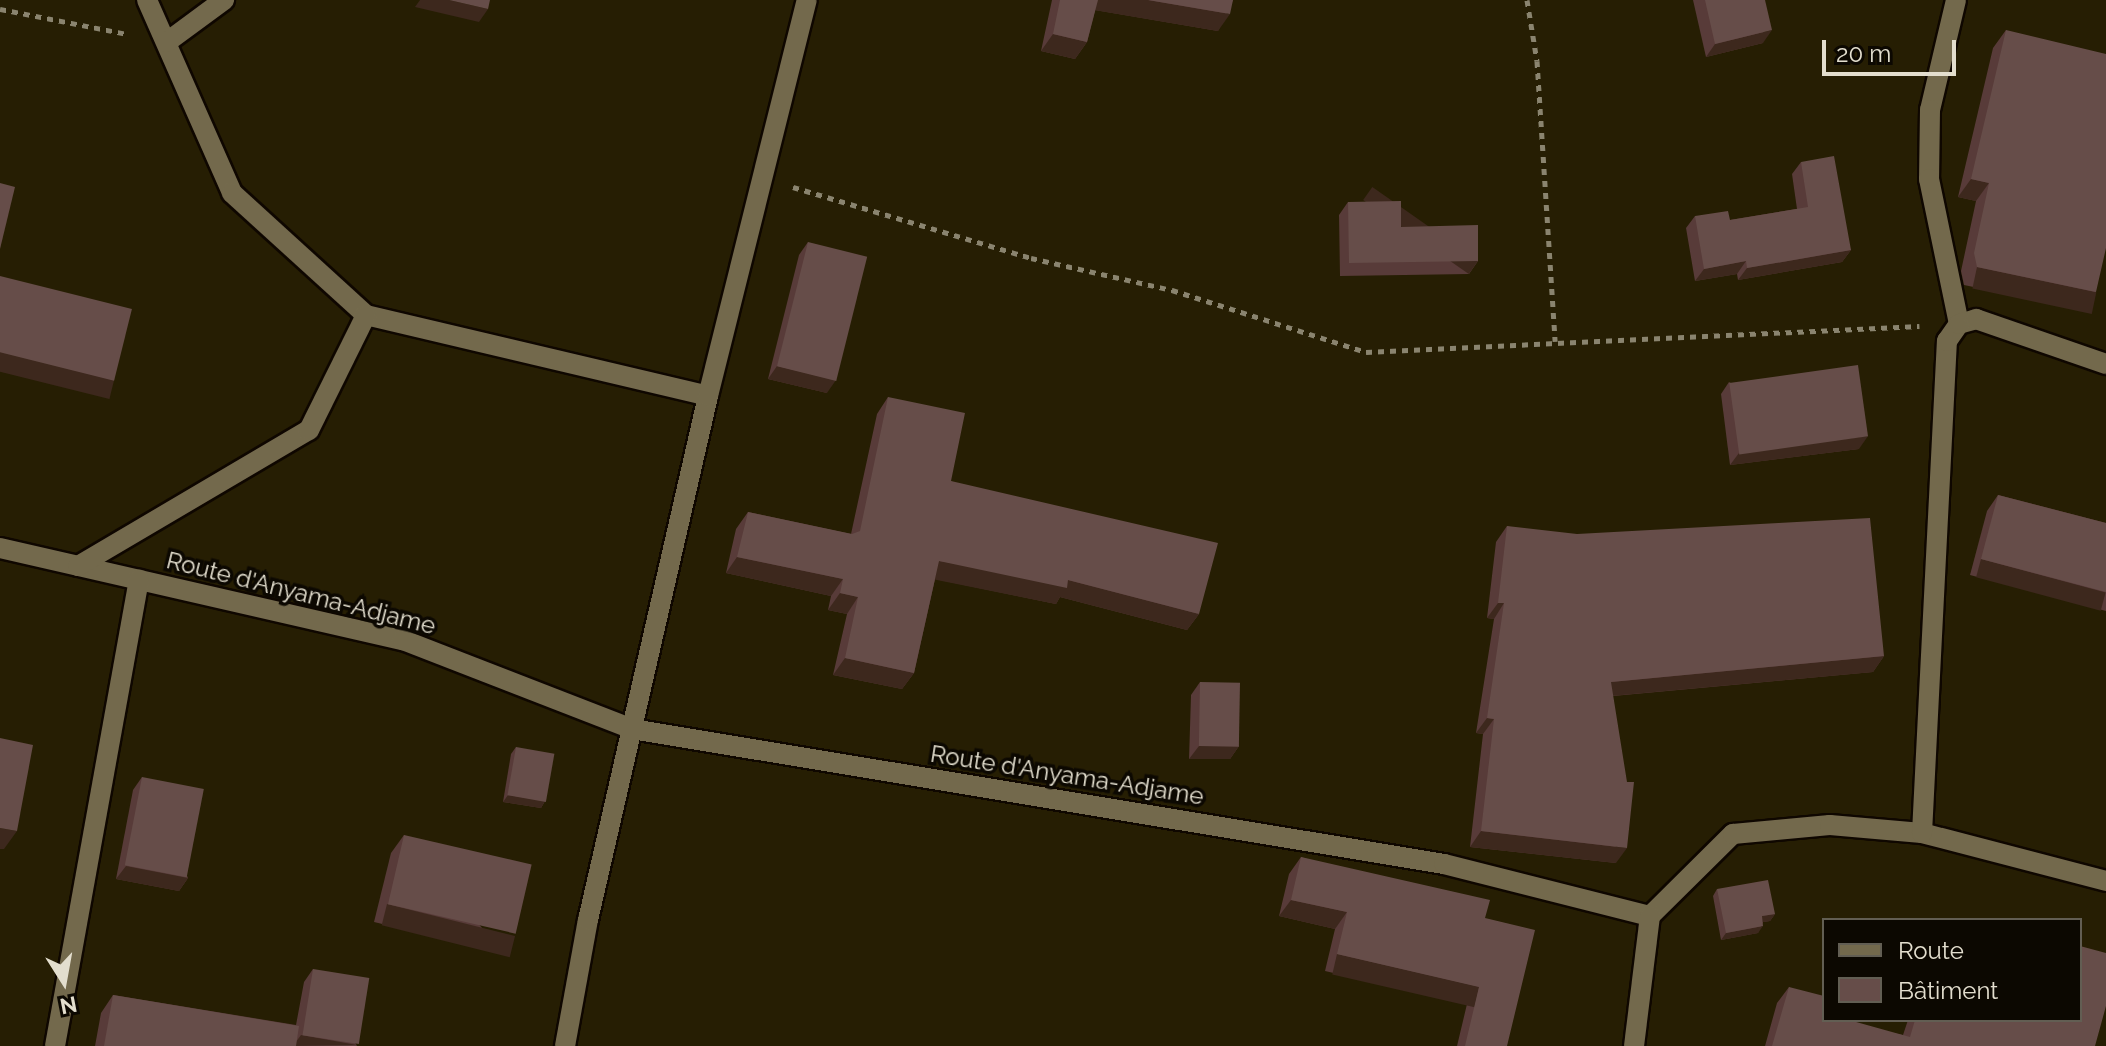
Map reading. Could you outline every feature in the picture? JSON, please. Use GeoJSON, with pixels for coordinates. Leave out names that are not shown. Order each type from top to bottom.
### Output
{"type":"FeatureCollection","features":[{"type":"Feature","properties":{"kind":"street"},"geometry":{"type":"LineString","coordinates":[[147,0],[232,193],[366,315],[708,396]]}},
{"type":"Feature","properties":{"kind":"street"},"geometry":{"type":"LineString","coordinates":[[167,42],[224,0]]}},
{"type":"Feature","properties":{"kind":"street"},"geometry":{"type":"LineString","coordinates":[[565,1046],[632,729],[708,396],[765,179],[807,0]]}},
{"type":"Feature","properties":{"kind":"street"},"geometry":{"type":"LineString","coordinates":[[1956,0],[1930,110],[1929,179],[1959,324]]}},
{"type":"Feature","properties":{"kind":"street"},"geometry":{"type":"LineString","coordinates":[[78,566],[309,430],[366,315]]}},
{"type":"Feature","properties":{"kind":"street"},"geometry":{"type":"LineString","coordinates":[[1922,833],[1947,341],[1959,324],[1976,319],[2106,364]]}},
{"type":"Feature","properties":{"kind":"street","name":"Route d'Anyama-Adjame"},"geometry":{"type":"LineString","coordinates":[[0,548],[403,640],[632,729],[1444,864],[1650,916]]}},
{"type":"Feature","properties":{"kind":"street"},"geometry":{"type":"LineString","coordinates":[[55,1046],[139,580]]}},
{"type":"Feature","properties":{"kind":"street"},"geometry":{"type":"LineString","coordinates":[[1634,1046],[1650,916],[1733,834],[1830,825],[1922,833],[2106,881]]}},
{"type":"Feature","properties":{"kind":"path"},"geometry":{"type":"LineString","coordinates":[[1527,0],[1537,61],[1555,341]]}},
{"type":"Feature","properties":{"kind":"path"},"geometry":{"type":"LineString","coordinates":[[0,9],[167,42]]}},
{"type":"Feature","properties":{"kind":"path"},"geometry":{"type":"LineString","coordinates":[[765,179],[1031,258],[1172,290],[1366,352],[1959,324]]}},
{"type":"Feature","properties":{"kind":"building"},"geometry":{"type":"Polygon","coordinates":[[[449,0],[490,0],[488,9],[449,0]]]}},
{"type":"Feature","properties":{"kind":"building"},"geometry":{"type":"Polygon","coordinates":[[[1060,0],[1098,0],[1087,42],[1053,34],[1060,0]]]}},
{"type":"Feature","properties":{"kind":"building"},"geometry":{"type":"Polygon","coordinates":[[[1148,0],[1233,0],[1230,14],[1148,0]]]}},
{"type":"Feature","properties":{"kind":"building"},"geometry":{"type":"Polygon","coordinates":[[[1705,0],[1765,0],[1772,30],[1715,44],[1705,0]]]}},
{"type":"Feature","properties":{"kind":"building"},"geometry":{"type":"Polygon","coordinates":[[[2006,30],[2106,54],[2106,248],[2096,292],[1977,267],[1974,253],[1989,183],[1971,179],[2006,30]]]}},
{"type":"Feature","properties":{"kind":"building"},"geometry":{"type":"Polygon","coordinates":[[[1834,156],[1851,250],[1747,268],[1746,261],[1704,269],[1695,216],[1728,211],[1730,220],[1808,207],[1801,162],[1834,156]]]}},
{"type":"Feature","properties":{"kind":"building"},"geometry":{"type":"Polygon","coordinates":[[[0,183],[15,187],[0,249],[0,183]]]}},
{"type":"Feature","properties":{"kind":"building"},"geometry":{"type":"Polygon","coordinates":[[[1401,201],[1401,227],[1478,225],[1478,261],[1349,263],[1348,202],[1401,201]]]}},
{"type":"Feature","properties":{"kind":"building"},"geometry":{"type":"Polygon","coordinates":[[[808,242],[867,257],[836,381],[777,366],[808,242]]]}},
{"type":"Feature","properties":{"kind":"building"},"geometry":{"type":"Polygon","coordinates":[[[0,276],[132,309],[114,381],[0,352],[0,276]]]}},
{"type":"Feature","properties":{"kind":"building"},"geometry":{"type":"Polygon","coordinates":[[[1858,365],[1868,436],[1739,454],[1729,383],[1858,365]]]}},
{"type":"Feature","properties":{"kind":"building"},"geometry":{"type":"Polygon","coordinates":[[[888,397],[965,413],[951,481],[1218,543],[1199,614],[1068,580],[1067,588],[939,561],[914,673],[845,658],[858,597],[840,593],[843,579],[737,557],[748,512],[852,534],[860,531],[888,397]]]}},
{"type":"Feature","properties":{"kind":"building"},"geometry":{"type":"Polygon","coordinates":[[[1998,495],[2106,523],[2106,592],[1981,559],[1998,495]]]}},
{"type":"Feature","properties":{"kind":"building"},"geometry":{"type":"Polygon","coordinates":[[[1870,518],[1884,656],[1611,682],[1627,782],[1634,782],[1627,848],[1481,831],[1494,719],[1487,718],[1504,603],[1498,603],[1507,526],[1577,534],[1870,518]]]}},
{"type":"Feature","properties":{"kind":"building"},"geometry":{"type":"Polygon","coordinates":[[[1200,682],[1240,683],[1239,747],[1199,746],[1200,682]]]}},
{"type":"Feature","properties":{"kind":"building"},"geometry":{"type":"Polygon","coordinates":[[[0,738],[33,745],[17,831],[0,828],[0,738]]]}},
{"type":"Feature","properties":{"kind":"building"},"geometry":{"type":"Polygon","coordinates":[[[516,747],[554,754],[546,802],[507,795],[516,747]]]}},
{"type":"Feature","properties":{"kind":"building"},"geometry":{"type":"Polygon","coordinates":[[[142,777],[204,789],[187,877],[125,865],[142,777]]]}},
{"type":"Feature","properties":{"kind":"building"},"geometry":{"type":"Polygon","coordinates":[[[404,835],[532,864],[516,934],[388,904],[404,835]]]}},
{"type":"Feature","properties":{"kind":"building"},"geometry":{"type":"Polygon","coordinates":[[[1301,857],[1490,900],[1485,918],[1535,930],[1507,1046],[1465,1046],[1479,987],[1337,954],[1347,912],[1291,900],[1301,857]]]}},
{"type":"Feature","properties":{"kind":"building"},"geometry":{"type":"Polygon","coordinates":[[[1768,880],[1775,914],[1762,916],[1763,926],[1726,933],[1717,889],[1768,880]]]}},
{"type":"Feature","properties":{"kind":"building"},"geometry":{"type":"Polygon","coordinates":[[[2082,947],[2106,953],[2106,1006],[2095,1046],[1772,1046],[1789,987],[1822,995],[1822,1022],[1856,1022],[1910,1037],[1914,1022],[2082,1022],[2082,947]]]}},
{"type":"Feature","properties":{"kind":"building"},"geometry":{"type":"Polygon","coordinates":[[[313,969],[369,978],[359,1044],[303,1035],[313,969]]]}},
{"type":"Feature","properties":{"kind":"building"},"geometry":{"type":"Polygon","coordinates":[[[113,995],[299,1026],[296,1046],[104,1046],[113,995]]]}}]}
